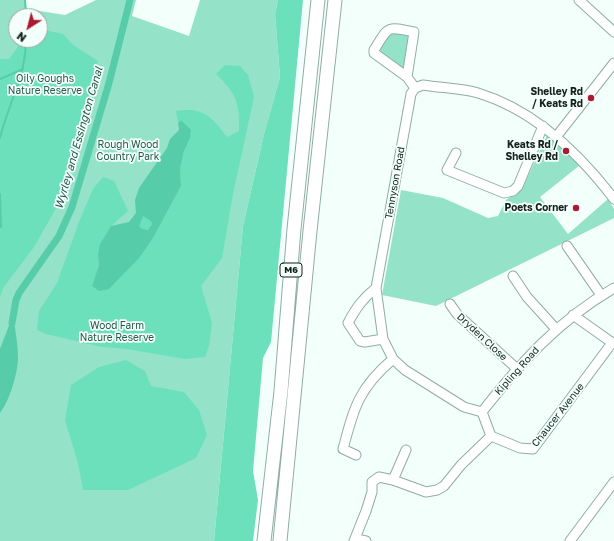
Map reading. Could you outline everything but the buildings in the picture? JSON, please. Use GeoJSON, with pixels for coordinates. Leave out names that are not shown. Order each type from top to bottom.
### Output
{"type":"FeatureCollection","features":[{"type":"Feature","properties":{"kind":"highway","name":"M6"},"geometry":{"type":"LineString","coordinates":[[264,541],[281,391],[294,229],[318,0]]}},
{"type":"Feature","properties":{"kind":"highway","name":"M6"},"geometry":{"type":"LineString","coordinates":[[280,541],[310,231],[335,0]]}},
{"type":"Feature","properties":{"kind":"street"},"geometry":{"type":"LineString","coordinates":[[579,0],[614,32]]}},
{"type":"Feature","properties":{"kind":"street"},"geometry":{"type":"LineString","coordinates":[[407,77],[414,32],[392,28],[387,30],[374,50],[407,77],[419,86],[477,93],[504,103],[543,126],[556,137],[587,166],[614,199]]}},
{"type":"Feature","properties":{"kind":"street"},"geometry":{"type":"LineString","coordinates":[[556,137],[614,63]]}},
{"type":"Feature","properties":{"kind":"street","name":"Tennyson Road"},"geometry":{"type":"LineString","coordinates":[[419,86],[411,94],[376,288],[383,339],[393,359],[405,370],[464,407],[482,412]]}},
{"type":"Feature","properties":{"kind":"street"},"geometry":{"type":"LineString","coordinates":[[456,153],[447,170],[504,193],[510,192],[518,186],[543,126]]}},
{"type":"Feature","properties":{"kind":"street"},"geometry":{"type":"LineString","coordinates":[[567,246],[601,296]]}},
{"type":"Feature","properties":{"kind":"street"},"geometry":{"type":"LineString","coordinates":[[513,276],[531,302],[556,329]]}},
{"type":"Feature","properties":{"kind":"street"},"geometry":{"type":"LineString","coordinates":[[376,288],[356,307],[348,323],[360,341],[365,342],[383,339]]}},
{"type":"Feature","properties":{"kind":"street","name":"Kipling Road"},"geometry":{"type":"LineString","coordinates":[[482,412],[516,368],[556,329],[573,315],[614,288]]}},
{"type":"Feature","properties":{"kind":"street","name":"Dryden Close"},"geometry":{"type":"LineString","coordinates":[[450,304],[457,314],[516,368]]}},
{"type":"Feature","properties":{"kind":"street"},"geometry":{"type":"LineString","coordinates":[[573,315],[613,344]]}},
{"type":"Feature","properties":{"kind":"street","name":"Chaucer Avenue"},"geometry":{"type":"LineString","coordinates":[[490,436],[520,448],[533,449],[613,344]]}},
{"type":"Feature","properties":{"kind":"street"},"geometry":{"type":"LineString","coordinates":[[356,455],[343,449],[350,420],[366,384],[393,359]]}},
{"type":"Feature","properties":{"kind":"street"},"geometry":{"type":"LineString","coordinates":[[366,541],[355,540],[368,505],[372,482],[379,477],[393,480],[426,492],[437,490],[444,486],[460,465],[490,436],[482,412]]}},
{"type":"Feature","properties":{"kind":"street"},"geometry":{"type":"LineString","coordinates":[[393,480],[406,450]]}},
{"type":"Feature","properties":{"kind":"street"},"geometry":{"type":"LineString","coordinates":[[570,541],[614,482]]}},
{"type":"Feature","properties":{"kind":"green space","name":"Rough Wood Country Park"},"geometry":{"type":"Polygon","coordinates":[[[0,0],[25,0],[27,8],[8,8],[8,48],[48,48],[48,12],[65,15],[96,0],[136,0],[132,16],[189,36],[200,0],[278,0],[275,14],[280,77],[264,134],[243,226],[214,541],[0,541],[0,0]]]}},
{"type":"Feature","properties":{"kind":"green space"},"geometry":{"type":"Polygon","coordinates":[[[278,0],[303,0],[271,342],[263,358],[253,471],[258,500],[253,541],[214,541],[243,226],[264,134],[280,77],[275,14],[278,0]]]}},
{"type":"Feature","properties":{"kind":"green space","name":"Oily Goughs Nature Reserve"},"geometry":{"type":"Polygon","coordinates":[[[48,31],[63,34],[73,45],[98,61],[59,203],[34,247],[3,288],[0,297],[0,59],[9,59],[17,48],[48,48],[48,31]]]}},
{"type":"Feature","properties":{"kind":"green space"},"geometry":{"type":"Polygon","coordinates":[[[390,31],[407,34],[410,38],[406,69],[385,58],[380,50],[384,39],[390,31]]]}},
{"type":"Feature","properties":{"kind":"green space","name":"Wood Farm Nature Reserve"},"geometry":{"type":"Polygon","coordinates":[[[225,65],[240,66],[248,75],[254,97],[233,194],[222,258],[201,286],[212,323],[209,346],[205,357],[185,359],[127,349],[102,347],[46,334],[37,330],[39,311],[57,283],[79,222],[93,189],[103,177],[114,181],[128,211],[111,226],[100,244],[98,254],[99,265],[92,286],[153,238],[181,186],[180,169],[184,151],[190,138],[181,120],[178,123],[176,111],[193,110],[206,115],[211,118],[227,137],[239,131],[239,113],[235,99],[228,87],[216,74],[225,65]]]}},
{"type":"Feature","properties":{"kind":"green space"},"geometry":{"type":"Polygon","coordinates":[[[547,135],[580,165],[540,197],[568,234],[608,199],[614,209],[614,218],[436,306],[382,295],[401,190],[443,198],[488,218],[498,216],[506,200],[523,187],[547,135]]]}},
{"type":"Feature","properties":{"kind":"green space"},"geometry":{"type":"Polygon","coordinates":[[[145,216],[150,218],[152,223],[150,228],[145,230],[140,228],[138,223],[140,218],[145,216]]]}},
{"type":"Feature","properties":{"kind":"green space"},"geometry":{"type":"Polygon","coordinates":[[[126,360],[145,371],[151,386],[184,392],[199,410],[207,435],[196,458],[128,490],[83,490],[78,463],[65,420],[71,385],[99,367],[126,360]]]}},
{"type":"Feature","properties":{"kind":"shaded area"},"geometry":{"type":"Polygon","coordinates":[[[181,120],[191,130],[190,138],[184,151],[180,169],[181,186],[153,238],[139,258],[109,289],[99,291],[92,286],[99,265],[98,254],[100,244],[111,226],[129,222],[136,213],[135,200],[139,188],[167,148],[170,139],[179,130],[178,123],[181,120]],[[143,216],[139,226],[142,229],[148,230],[152,224],[151,221],[143,216]]]}},
{"type":"Feature","properties":{"kind":"shaded area"},"geometry":{"type":"Polygon","coordinates":[[[13,315],[18,347],[18,364],[10,395],[0,413],[0,349],[13,315]]]}},
{"type":"Feature","properties":{"kind":"waterway"},"geometry":{"type":"LineString","coordinates":[[25,0],[26,8]]}},
{"type":"Feature","properties":{"kind":"waterway","name":"Wyrley and Essington Canal"},"geometry":{"type":"LineString","coordinates":[[12,323],[16,300],[19,293],[59,236],[72,207],[109,83],[130,0]]}},
{"type":"Feature","properties":{"kind":"waterway"},"geometry":{"type":"LineString","coordinates":[[0,138],[20,78],[25,48]]}},
{"type":"Feature","properties":{"kind":"waterway"},"geometry":{"type":"LineString","coordinates":[[0,79],[23,69]]}},
{"type":"Feature","properties":{"kind":"waterway"},"geometry":{"type":"LineString","coordinates":[[0,194],[1,227]]}},
{"type":"Feature","properties":{"kind":"place","name":"Shelley Rd / Keats Rd"},"geometry":{"type":"Point","coordinates":[591,98]}},
{"type":"Feature","properties":{"kind":"place","name":"Keats Rd / Shelley Rd"},"geometry":{"type":"Point","coordinates":[566,151]}},
{"type":"Feature","properties":{"kind":"place","name":"Poets Corner"},"geometry":{"type":"Point","coordinates":[576,208]}}]}
